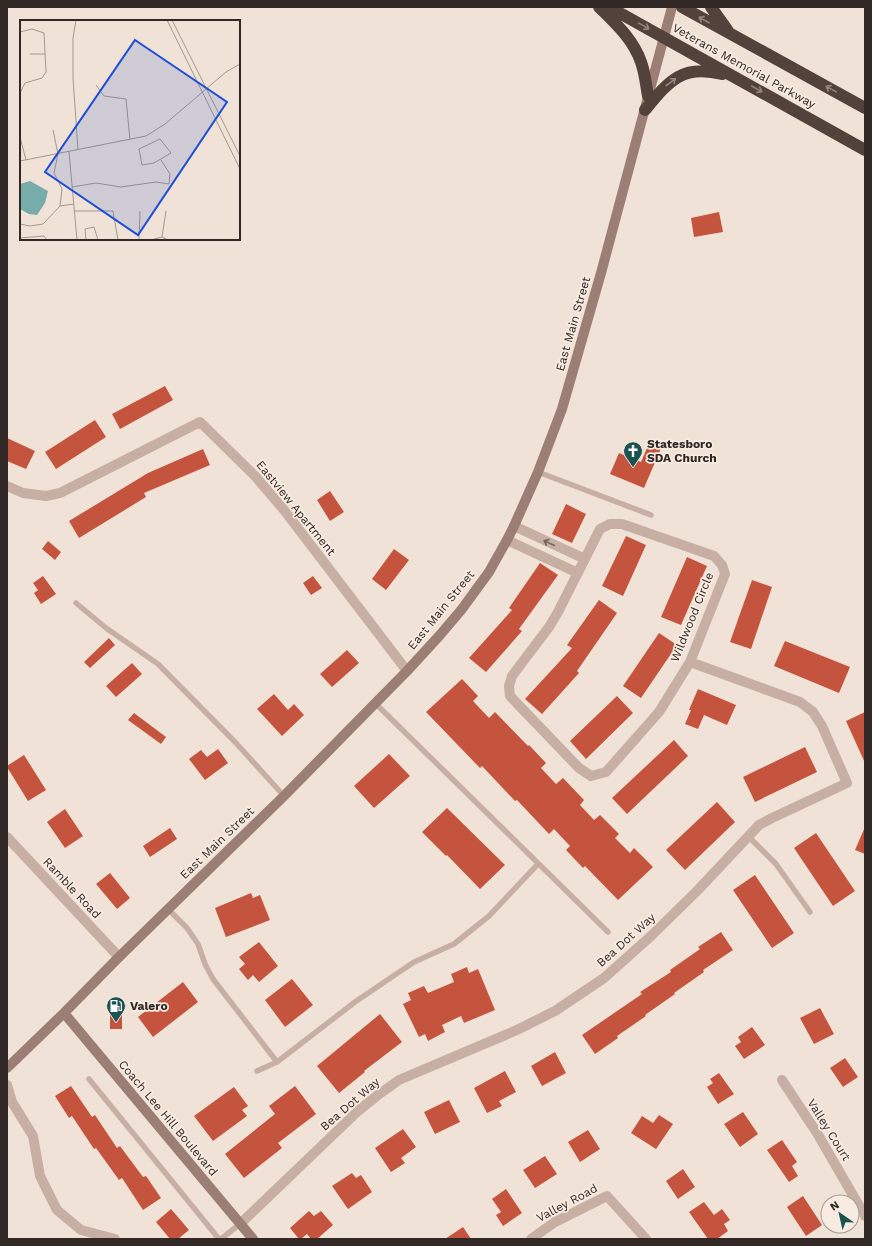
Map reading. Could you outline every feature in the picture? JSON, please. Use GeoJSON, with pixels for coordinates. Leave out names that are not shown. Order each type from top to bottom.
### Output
{"type":"FeatureCollection","features":[{"type":"Feature","properties":{"kind":"highway"},"geometry":{"type":"LineString","coordinates":[[599,7],[622,30],[635,48],[642,63],[648,96]]}},
{"type":"Feature","properties":{"kind":"highway","name":"Veterans Memorial Parkway"},"geometry":{"type":"LineString","coordinates":[[609,7],[865,150]]}},
{"type":"Feature","properties":{"kind":"highway","name":"Veterans Memorial Parkway"},"geometry":{"type":"LineString","coordinates":[[682,7],[865,108]]}},
{"type":"Feature","properties":{"kind":"highway"},"geometry":{"type":"LineString","coordinates":[[711,7],[730,34]]}},
{"type":"Feature","properties":{"kind":"highway"},"geometry":{"type":"LineString","coordinates":[[645,110],[663,88],[685,73],[693,71],[710,71],[737,78]]}},
{"type":"Feature","properties":{"kind":"main road","name":"East Main Street"},"geometry":{"type":"LineString","coordinates":[[7,1068],[284,796],[407,671],[440,635],[489,572],[514,526],[538,472],[562,409],[601,273],[672,7]]}},
{"type":"Feature","properties":{"kind":"main road","name":"Coach Lee Hill Boulevard"},"geometry":{"type":"LineString","coordinates":[[64,1013],[253,1239]]}},
{"type":"Feature","properties":{"kind":"street","name":"Eastview Apartment"},"geometry":{"type":"LineString","coordinates":[[7,486],[24,493],[46,496],[60,493],[200,422],[255,476],[284,510],[407,671]]}},
{"type":"Feature","properties":{"kind":"street","name":"Wildwood Circle"},"geometry":{"type":"LineString","coordinates":[[610,524],[622,524],[714,556],[722,565],[725,574],[690,662],[658,712],[606,772],[591,776],[579,768],[510,696],[509,686],[512,676],[549,627],[585,559],[600,529],[610,524]]}},
{"type":"Feature","properties":{"kind":"street"},"geometry":{"type":"LineString","coordinates":[[514,526],[585,559]]}},
{"type":"Feature","properties":{"kind":"street"},"geometry":{"type":"LineString","coordinates":[[507,540],[578,573]]}},
{"type":"Feature","properties":{"kind":"street","name":"Bea Dot Way"},"geometry":{"type":"LineString","coordinates":[[240,1224],[358,1111],[383,1091],[399,1080],[517,1030],[556,1011],[604,978],[651,936],[697,891],[759,825],[847,783],[822,726],[809,708],[800,702],[690,662]]}},
{"type":"Feature","properties":{"kind":"street","name":"Ramble Road"},"geometry":{"type":"LineString","coordinates":[[7,836],[119,957]]}},
{"type":"Feature","properties":{"kind":"street","name":"Valley Court"},"geometry":{"type":"LineString","coordinates":[[782,1080],[817,1133],[865,1216]]}},
{"type":"Feature","properties":{"kind":"street"},"geometry":{"type":"LineString","coordinates":[[7,1085],[12,1102],[32,1136],[40,1176],[58,1210],[80,1230],[115,1239]]}},
{"type":"Feature","properties":{"kind":"street","name":"Valley Road"},"geometry":{"type":"LineString","coordinates":[[531,1239],[555,1222],[607,1196],[646,1239]]}},
{"type":"Feature","properties":{"kind":"lane"},"geometry":{"type":"LineString","coordinates":[[538,472],[651,515]]}},
{"type":"Feature","properties":{"kind":"lane"},"geometry":{"type":"LineString","coordinates":[[76,603],[106,628],[158,664],[236,743],[284,796]]}},
{"type":"Feature","properties":{"kind":"lane"},"geometry":{"type":"LineString","coordinates":[[375,703],[608,932]]}},
{"type":"Feature","properties":{"kind":"lane"},"geometry":{"type":"LineString","coordinates":[[748,836],[776,864],[810,912]]}},
{"type":"Feature","properties":{"kind":"lane"},"geometry":{"type":"LineString","coordinates":[[257,1071],[277,1062],[355,1002],[414,962],[454,944],[489,916],[538,864]]}},
{"type":"Feature","properties":{"kind":"lane"},"geometry":{"type":"LineString","coordinates":[[168,909],[187,928],[198,944],[205,964],[213,979],[277,1062]]}},
{"type":"Feature","properties":{"kind":"lane"},"geometry":{"type":"LineString","coordinates":[[89,1079],[220,1239],[240,1224]]}},
{"type":"Feature","properties":{"kind":"building"},"geometry":{"type":"Polygon","coordinates":[[[719,212],[723,232],[694,237],[691,218],[719,212]]]}},
{"type":"Feature","properties":{"kind":"building"},"geometry":{"type":"Polygon","coordinates":[[[165,386],[173,400],[120,429],[112,414],[165,386]]]}},
{"type":"Feature","properties":{"kind":"building"},"geometry":{"type":"Polygon","coordinates":[[[95,420],[106,437],[56,469],[45,452],[95,420]]]}},
{"type":"Feature","properties":{"kind":"building"},"geometry":{"type":"Polygon","coordinates":[[[7,438],[35,451],[26,469],[7,461],[7,438]]]}},
{"type":"Feature","properties":{"kind":"building","name":"Statesboro SDA Church"},"geometry":{"type":"Polygon","coordinates":[[[650,441],[662,446],[644,488],[610,474],[619,453],[641,462],[650,441]]]}},
{"type":"Feature","properties":{"kind":"building"},"geometry":{"type":"Polygon","coordinates":[[[203,449],[210,465],[144,493],[146,497],[79,538],[69,521],[148,473],[203,449]]]}},
{"type":"Feature","properties":{"kind":"building"},"geometry":{"type":"Polygon","coordinates":[[[330,491],[344,512],[330,521],[317,500],[330,491]]]}},
{"type":"Feature","properties":{"kind":"building"},"geometry":{"type":"Polygon","coordinates":[[[566,504],[586,514],[572,543],[552,534],[566,504]]]}},
{"type":"Feature","properties":{"kind":"building"},"geometry":{"type":"Polygon","coordinates":[[[626,536],[646,545],[623,596],[602,586],[626,536]]]}},
{"type":"Feature","properties":{"kind":"building"},"geometry":{"type":"Polygon","coordinates":[[[48,541],[61,552],[55,560],[42,549],[48,541]]]}},
{"type":"Feature","properties":{"kind":"building"},"geometry":{"type":"Polygon","coordinates":[[[394,549],[409,560],[386,590],[372,579],[394,549]]]}},
{"type":"Feature","properties":{"kind":"building"},"geometry":{"type":"Polygon","coordinates":[[[687,557],[707,566],[681,625],[661,617],[687,557]]]}},
{"type":"Feature","properties":{"kind":"building"},"geometry":{"type":"Polygon","coordinates":[[[540,563],[558,575],[519,629],[522,631],[486,672],[469,658],[512,610],[509,608],[540,563]]]}},
{"type":"Feature","properties":{"kind":"building"},"geometry":{"type":"Polygon","coordinates":[[[43,576],[56,594],[41,604],[34,593],[38,590],[33,583],[43,576]]]}},
{"type":"Feature","properties":{"kind":"building"},"geometry":{"type":"Polygon","coordinates":[[[313,576],[322,588],[311,595],[303,583],[313,576]]]}},
{"type":"Feature","properties":{"kind":"building"},"geometry":{"type":"Polygon","coordinates":[[[752,580],[772,587],[751,649],[730,642],[752,580]]]}},
{"type":"Feature","properties":{"kind":"building"},"geometry":{"type":"Polygon","coordinates":[[[599,600],[617,613],[577,671],[579,673],[542,714],[525,699],[572,648],[567,645],[599,600]]]}},
{"type":"Feature","properties":{"kind":"building"},"geometry":{"type":"Polygon","coordinates":[[[659,633],[677,645],[641,698],[623,686],[659,633]]]}},
{"type":"Feature","properties":{"kind":"building"},"geometry":{"type":"Polygon","coordinates":[[[109,638],[115,645],[90,668],[84,662],[109,638]]]}},
{"type":"Feature","properties":{"kind":"building"},"geometry":{"type":"Polygon","coordinates":[[[785,641],[850,667],[839,693],[774,666],[785,641]]]}},
{"type":"Feature","properties":{"kind":"building"},"geometry":{"type":"Polygon","coordinates":[[[347,650],[359,663],[332,687],[320,674],[347,650]]]}},
{"type":"Feature","properties":{"kind":"building"},"geometry":{"type":"Polygon","coordinates":[[[132,663],[142,674],[116,697],[106,686],[132,663]]]}},
{"type":"Feature","properties":{"kind":"building"},"geometry":{"type":"Polygon","coordinates":[[[462,679],[478,696],[473,701],[489,718],[495,712],[546,763],[541,768],[556,784],[563,778],[584,800],[580,805],[594,820],[600,815],[619,834],[615,838],[630,853],[634,848],[653,867],[618,900],[585,866],[583,868],[566,850],[570,846],[554,829],[549,834],[482,766],[480,768],[426,712],[462,679]]]}},
{"type":"Feature","properties":{"kind":"building"},"geometry":{"type":"Polygon","coordinates":[[[698,689],[736,705],[727,725],[704,715],[698,729],[685,724],[698,689]]]}},
{"type":"Feature","properties":{"kind":"building"},"geometry":{"type":"Polygon","coordinates":[[[274,694],[288,710],[294,704],[304,715],[282,736],[257,709],[274,694]]]}},
{"type":"Feature","properties":{"kind":"building"},"geometry":{"type":"Polygon","coordinates":[[[617,696],[633,713],[586,759],[570,741],[617,696]]]}},
{"type":"Feature","properties":{"kind":"building"},"geometry":{"type":"Polygon","coordinates":[[[865,712],[865,763],[846,721],[865,712]]]}},
{"type":"Feature","properties":{"kind":"building"},"geometry":{"type":"Polygon","coordinates":[[[134,713],[166,737],[161,744],[128,720],[134,713]]]}},
{"type":"Feature","properties":{"kind":"building"},"geometry":{"type":"Polygon","coordinates":[[[674,740],[688,756],[627,814],[612,798],[674,740]]]}},
{"type":"Feature","properties":{"kind":"building"},"geometry":{"type":"Polygon","coordinates":[[[805,747],[817,772],[755,802],[743,777],[805,747]]]}},
{"type":"Feature","properties":{"kind":"building"},"geometry":{"type":"Polygon","coordinates":[[[218,749],[228,763],[205,780],[189,759],[201,750],[207,757],[218,749]]]}},
{"type":"Feature","properties":{"kind":"building"},"geometry":{"type":"Polygon","coordinates":[[[389,754],[410,776],[374,808],[354,786],[389,754]]]}},
{"type":"Feature","properties":{"kind":"building"},"geometry":{"type":"Polygon","coordinates":[[[24,755],[46,790],[28,801],[7,767],[24,755]]]}},
{"type":"Feature","properties":{"kind":"building"},"geometry":{"type":"Polygon","coordinates":[[[717,802],[735,822],[685,870],[666,850],[717,802]]]}},
{"type":"Feature","properties":{"kind":"building"},"geometry":{"type":"Polygon","coordinates":[[[447,808],[505,865],[480,889],[422,832],[447,808]]]}},
{"type":"Feature","properties":{"kind":"building"},"geometry":{"type":"Polygon","coordinates":[[[65,809],[83,836],[65,848],[47,822],[65,809]]]}},
{"type":"Feature","properties":{"kind":"building"},"geometry":{"type":"Polygon","coordinates":[[[865,827],[865,854],[855,850],[865,827]]]}},
{"type":"Feature","properties":{"kind":"building"},"geometry":{"type":"Polygon","coordinates":[[[170,828],[177,839],[150,857],[143,846],[170,828]]]}},
{"type":"Feature","properties":{"kind":"building"},"geometry":{"type":"Polygon","coordinates":[[[816,833],[855,891],[833,906],[794,848],[816,833]]]}},
{"type":"Feature","properties":{"kind":"building"},"geometry":{"type":"Polygon","coordinates":[[[110,873],[130,898],[117,909],[96,884],[110,873]]]}},
{"type":"Feature","properties":{"kind":"building"},"geometry":{"type":"Polygon","coordinates":[[[755,875],[794,933],[772,948],[733,890],[755,875]]]}},
{"type":"Feature","properties":{"kind":"building"},"geometry":{"type":"Polygon","coordinates":[[[251,893],[253,898],[260,895],[270,920],[226,937],[215,908],[251,893]]]}},
{"type":"Feature","properties":{"kind":"building"},"geometry":{"type":"Polygon","coordinates":[[[721,932],[733,950],[703,970],[704,972],[674,993],[675,994],[595,1054],[582,1035],[642,994],[640,992],[671,972],[670,970],[700,949],[698,947],[721,932]]]}},
{"type":"Feature","properties":{"kind":"building"},"geometry":{"type":"Polygon","coordinates":[[[259,942],[278,966],[259,982],[253,975],[248,980],[239,969],[245,964],[239,957],[259,942]]]}},
{"type":"Feature","properties":{"kind":"building"},"geometry":{"type":"Polygon","coordinates":[[[467,967],[469,973],[478,969],[495,1010],[464,1023],[461,1016],[442,1025],[445,1032],[428,1041],[425,1034],[419,1037],[403,1004],[411,1000],[408,993],[424,986],[428,993],[454,982],[451,974],[467,967]]]}},
{"type":"Feature","properties":{"kind":"building"},"geometry":{"type":"Polygon","coordinates":[[[292,979],[313,1005],[285,1027],[265,1000],[292,979]]]}},
{"type":"Feature","properties":{"kind":"building"},"geometry":{"type":"Polygon","coordinates":[[[183,982],[198,1002],[153,1037],[138,1017],[183,982]]]}},
{"type":"Feature","properties":{"kind":"building"},"geometry":{"type":"Polygon","coordinates":[[[820,1008],[834,1034],[814,1044],[800,1018],[820,1008]]]}},
{"type":"Feature","properties":{"kind":"building"},"geometry":{"type":"Polygon","coordinates":[[[122,1013],[122,1029],[110,1029],[110,1014],[122,1013]]]}},
{"type":"Feature","properties":{"kind":"building"},"geometry":{"type":"Polygon","coordinates":[[[380,1014],[402,1042],[364,1071],[365,1072],[339,1093],[317,1066],[380,1014]]]}},
{"type":"Feature","properties":{"kind":"building"},"geometry":{"type":"Polygon","coordinates":[[[752,1027],[765,1045],[744,1059],[735,1046],[741,1042],[738,1037],[752,1027]]]}},
{"type":"Feature","properties":{"kind":"building"},"geometry":{"type":"Polygon","coordinates":[[[555,1052],[566,1073],[542,1086],[531,1066],[555,1052]]]}},
{"type":"Feature","properties":{"kind":"building"},"geometry":{"type":"Polygon","coordinates":[[[845,1058],[858,1077],[843,1087],[830,1068],[845,1058]]]}},
{"type":"Feature","properties":{"kind":"building"},"geometry":{"type":"Polygon","coordinates":[[[505,1071],[516,1092],[499,1101],[502,1106],[487,1113],[474,1088],[505,1071]]]}},
{"type":"Feature","properties":{"kind":"building"},"geometry":{"type":"Polygon","coordinates":[[[719,1073],[734,1094],[718,1104],[707,1087],[713,1083],[710,1079],[719,1073]]]}},
{"type":"Feature","properties":{"kind":"building"},"geometry":{"type":"Polygon","coordinates":[[[71,1086],[92,1117],[95,1115],[117,1148],[120,1146],[143,1177],[146,1176],[161,1198],[143,1210],[122,1178],[119,1180],[96,1148],[94,1149],[72,1116],[69,1118],[55,1096],[71,1086]]]}},
{"type":"Feature","properties":{"kind":"building"},"geometry":{"type":"Polygon","coordinates":[[[295,1086],[316,1114],[278,1143],[282,1148],[244,1178],[225,1154],[275,1114],[269,1106],[295,1086]]]}},
{"type":"Feature","properties":{"kind":"building"},"geometry":{"type":"Polygon","coordinates":[[[234,1087],[248,1106],[242,1110],[247,1116],[213,1141],[194,1116],[234,1087]]]}},
{"type":"Feature","properties":{"kind":"building"},"geometry":{"type":"Polygon","coordinates":[[[449,1100],[460,1122],[435,1134],[424,1112],[449,1100]]]}},
{"type":"Feature","properties":{"kind":"building"},"geometry":{"type":"Polygon","coordinates":[[[743,1112],[758,1134],[740,1147],[724,1124],[743,1112]]]}},
{"type":"Feature","properties":{"kind":"building"},"geometry":{"type":"Polygon","coordinates":[[[659,1115],[673,1124],[656,1149],[631,1133],[642,1116],[653,1123],[659,1115]]]}},
{"type":"Feature","properties":{"kind":"building"},"geometry":{"type":"Polygon","coordinates":[[[403,1129],[416,1147],[401,1158],[405,1163],[391,1172],[375,1148],[403,1129]]]}},
{"type":"Feature","properties":{"kind":"building"},"geometry":{"type":"Polygon","coordinates":[[[588,1130],[600,1149],[580,1162],[568,1142],[588,1130]]]}},
{"type":"Feature","properties":{"kind":"building"},"geometry":{"type":"Polygon","coordinates":[[[782,1140],[797,1162],[792,1166],[798,1176],[789,1182],[767,1150],[782,1140]]]}},
{"type":"Feature","properties":{"kind":"building"},"geometry":{"type":"Polygon","coordinates":[[[545,1156],[557,1174],[535,1188],[523,1170],[545,1156]]]}},
{"type":"Feature","properties":{"kind":"building"},"geometry":{"type":"Polygon","coordinates":[[[683,1169],[695,1187],[678,1199],[666,1181],[683,1169]]]}},
{"type":"Feature","properties":{"kind":"building"},"geometry":{"type":"Polygon","coordinates":[[[352,1173],[356,1178],[361,1175],[372,1192],[348,1209],[332,1186],[352,1173]]]}},
{"type":"Feature","properties":{"kind":"building"},"geometry":{"type":"Polygon","coordinates":[[[506,1189],[522,1213],[503,1226],[496,1215],[501,1212],[492,1199],[506,1189]]]}},
{"type":"Feature","properties":{"kind":"building"},"geometry":{"type":"Polygon","coordinates":[[[803,1196],[820,1222],[820,1226],[806,1236],[787,1207],[803,1196]]]}},
{"type":"Feature","properties":{"kind":"building"},"geometry":{"type":"Polygon","coordinates":[[[704,1202],[714,1215],[722,1209],[730,1220],[724,1224],[728,1231],[717,1239],[708,1239],[689,1212],[704,1202]]]}},
{"type":"Feature","properties":{"kind":"building"},"geometry":{"type":"Polygon","coordinates":[[[171,1209],[189,1230],[178,1239],[170,1239],[156,1222],[171,1209]]]}},
{"type":"Feature","properties":{"kind":"building"},"geometry":{"type":"Polygon","coordinates":[[[309,1211],[314,1216],[321,1211],[333,1225],[317,1239],[311,1239],[307,1234],[299,1239],[290,1228],[309,1211]]]}},
{"type":"Feature","properties":{"kind":"building"},"geometry":{"type":"Polygon","coordinates":[[[463,1227],[471,1239],[445,1239],[463,1227]]]}},
{"type":"Feature","properties":{"kind":"place","name":"Statesboro SDA Church"},"geometry":{"type":"Point","coordinates":[633,468]}},
{"type":"Feature","properties":{"kind":"place","name":"Valero"},"geometry":{"type":"Point","coordinates":[116,1023]}}]}
